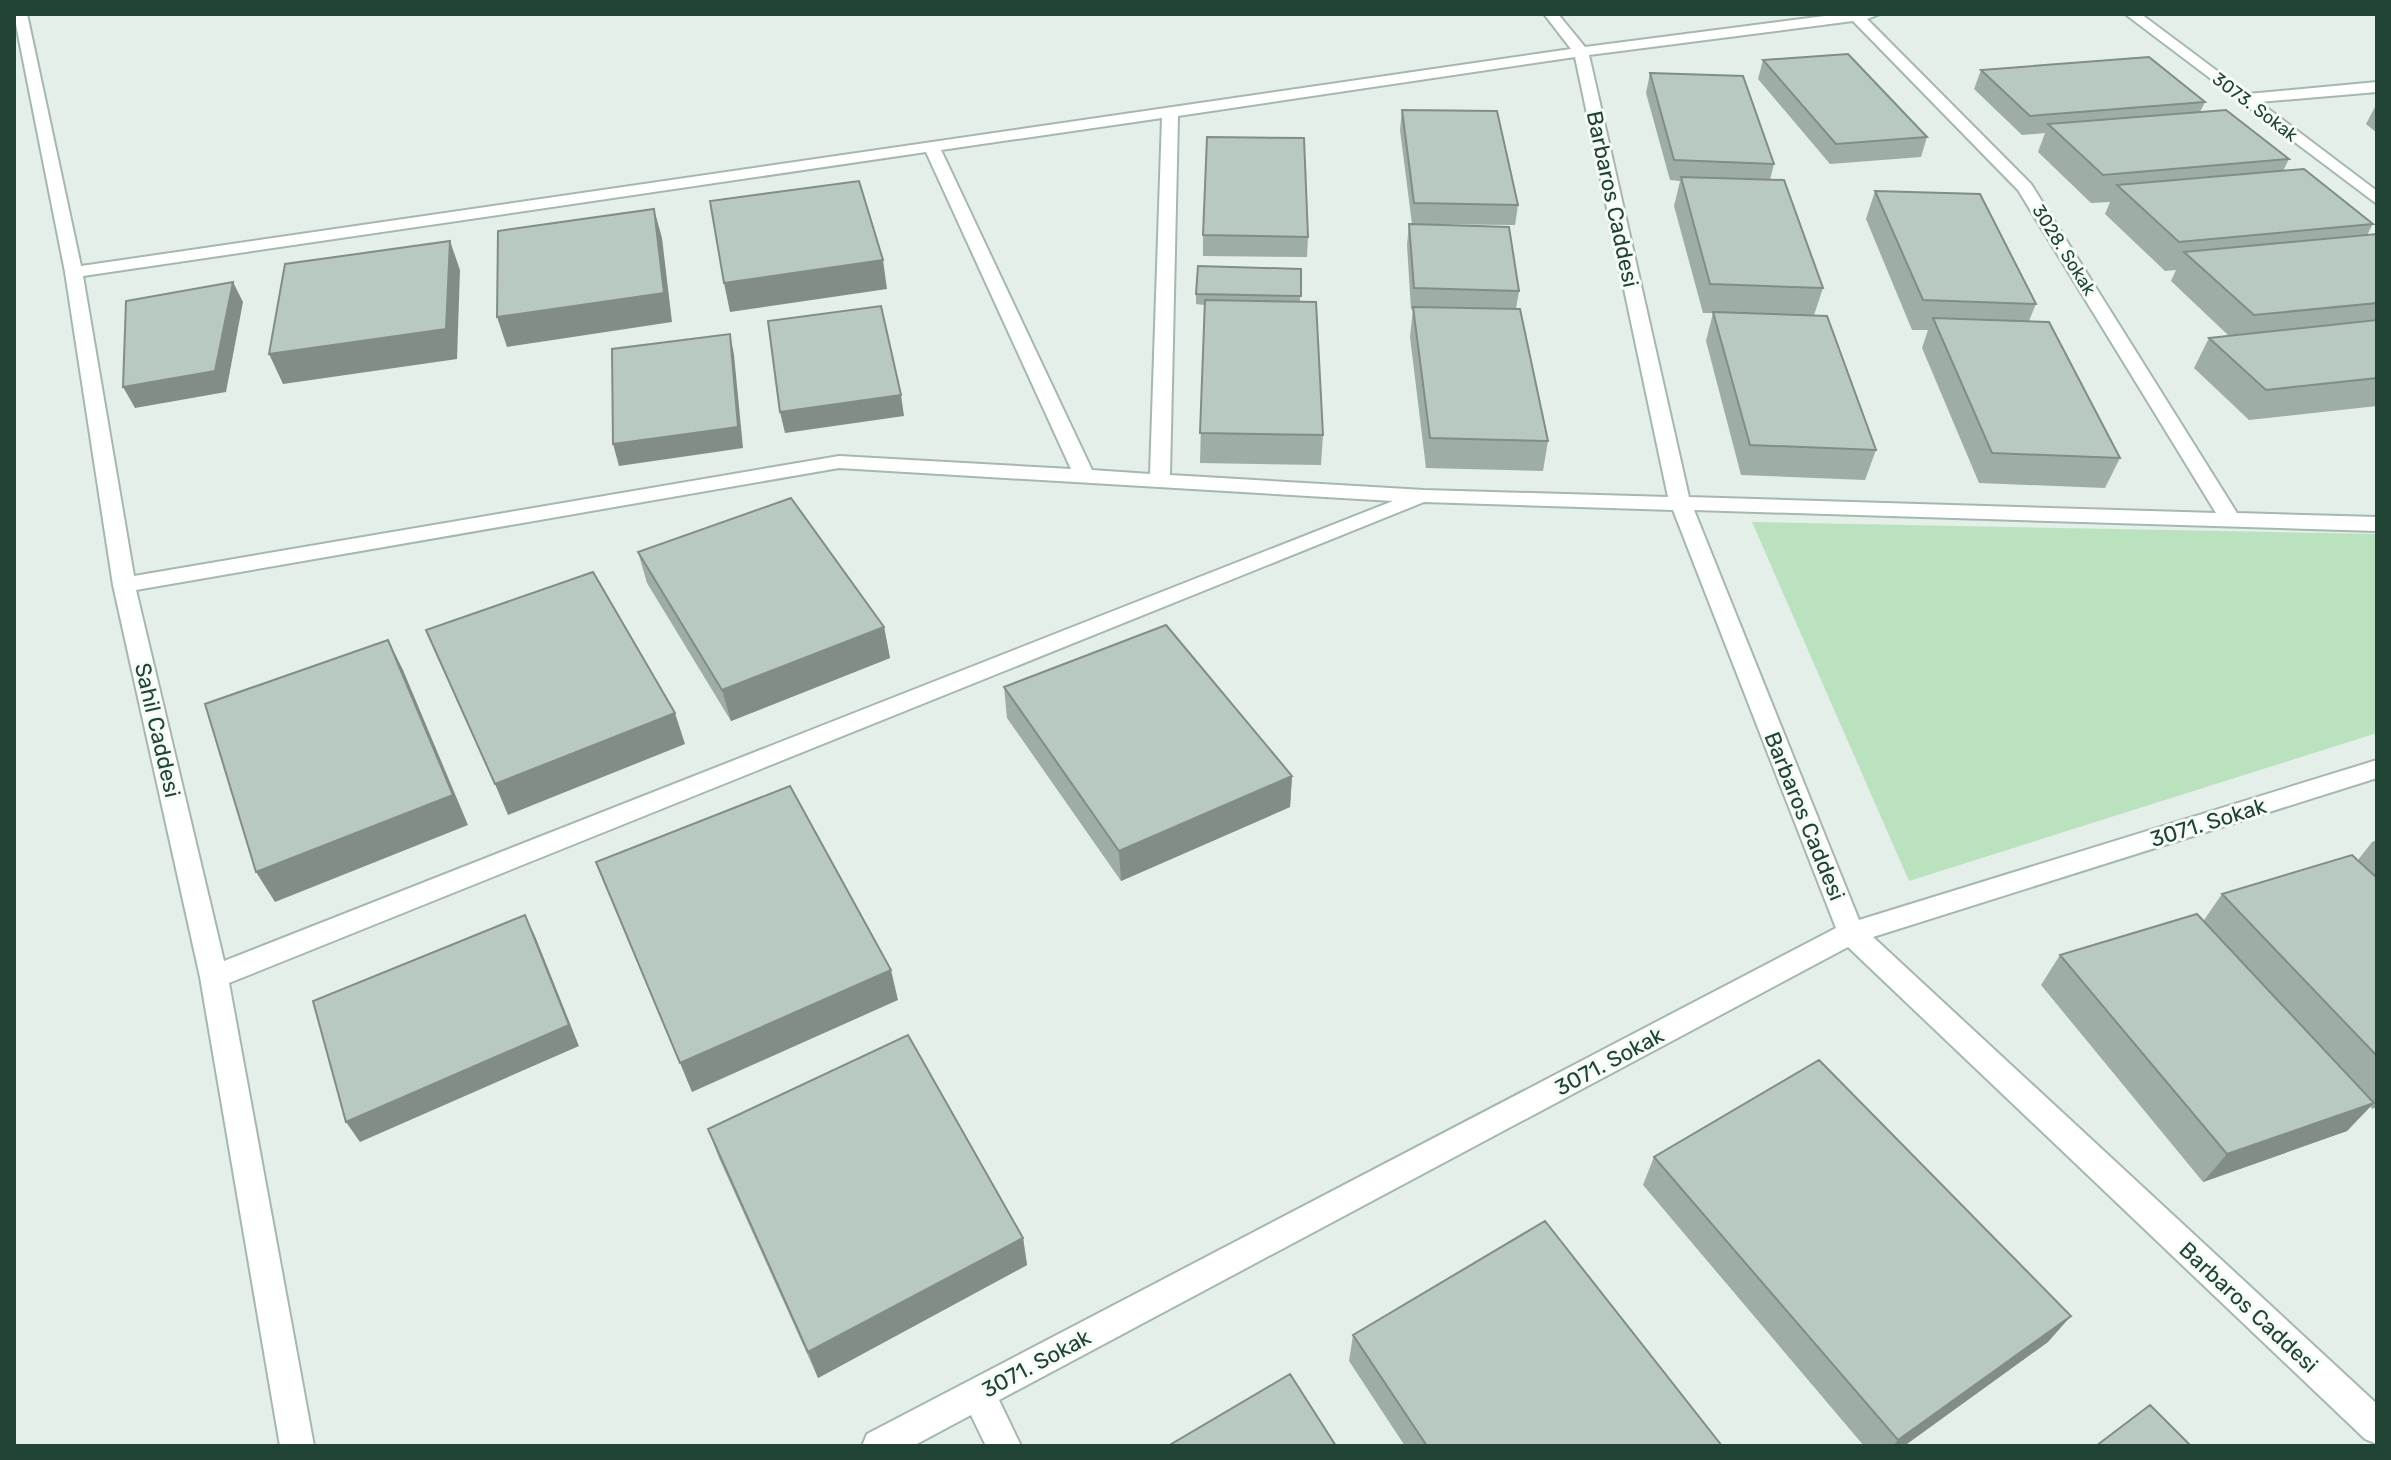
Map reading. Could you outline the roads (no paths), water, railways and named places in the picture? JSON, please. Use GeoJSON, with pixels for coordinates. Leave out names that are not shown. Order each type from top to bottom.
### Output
{"type":"FeatureCollection","features":[{"type":"Feature","properties":{"kind":"street","name":"Sahil Caddesi"},"geometry":{"type":"LineString","coordinates":[[20,14],[74,272],[124,585],[214,977],[297,1446]]}},
{"type":"Feature","properties":{"kind":"street","name":"Barbaros Caddesi"},"geometry":{"type":"LineString","coordinates":[[1551,14],[1581,52],[1680,502],[1851,933],[2377,1427]]}},
{"type":"Feature","properties":{"kind":"street","name":"3073. Sokak"},"geometry":{"type":"LineString","coordinates":[[2132,14],[2377,199]]}},
{"type":"Feature","properties":{"kind":"street"},"geometry":{"type":"LineString","coordinates":[[74,272],[1581,52],[1861,15]]}},
{"type":"Feature","properties":{"kind":"street","name":"3028. Sokak"},"geometry":{"type":"LineString","coordinates":[[1861,15],[2025,187],[2231,520]]}},
{"type":"Feature","properties":{"kind":"street"},"geometry":{"type":"LineString","coordinates":[[2245,99],[2377,87]]}},
{"type":"Feature","properties":{"kind":"street"},"geometry":{"type":"LineString","coordinates":[[1160,481],[1170,114]]}},
{"type":"Feature","properties":{"kind":"street"},"geometry":{"type":"LineString","coordinates":[[932,149],[1084,476]]}},
{"type":"Feature","properties":{"kind":"street"},"geometry":{"type":"LineString","coordinates":[[124,585],[839,462],[1424,496],[2377,524]]}},
{"type":"Feature","properties":{"kind":"street"},"geometry":{"type":"LineString","coordinates":[[214,977],[1424,496]]}},
{"type":"Feature","properties":{"kind":"street","name":"3071. Sokak"},"geometry":{"type":"LineString","coordinates":[[879,1446],[1851,933],[2377,769]]}},
{"type":"Feature","properties":{"kind":"street"},"geometry":{"type":"LineString","coordinates":[[978,1394],[1004,1446]]}}]}
